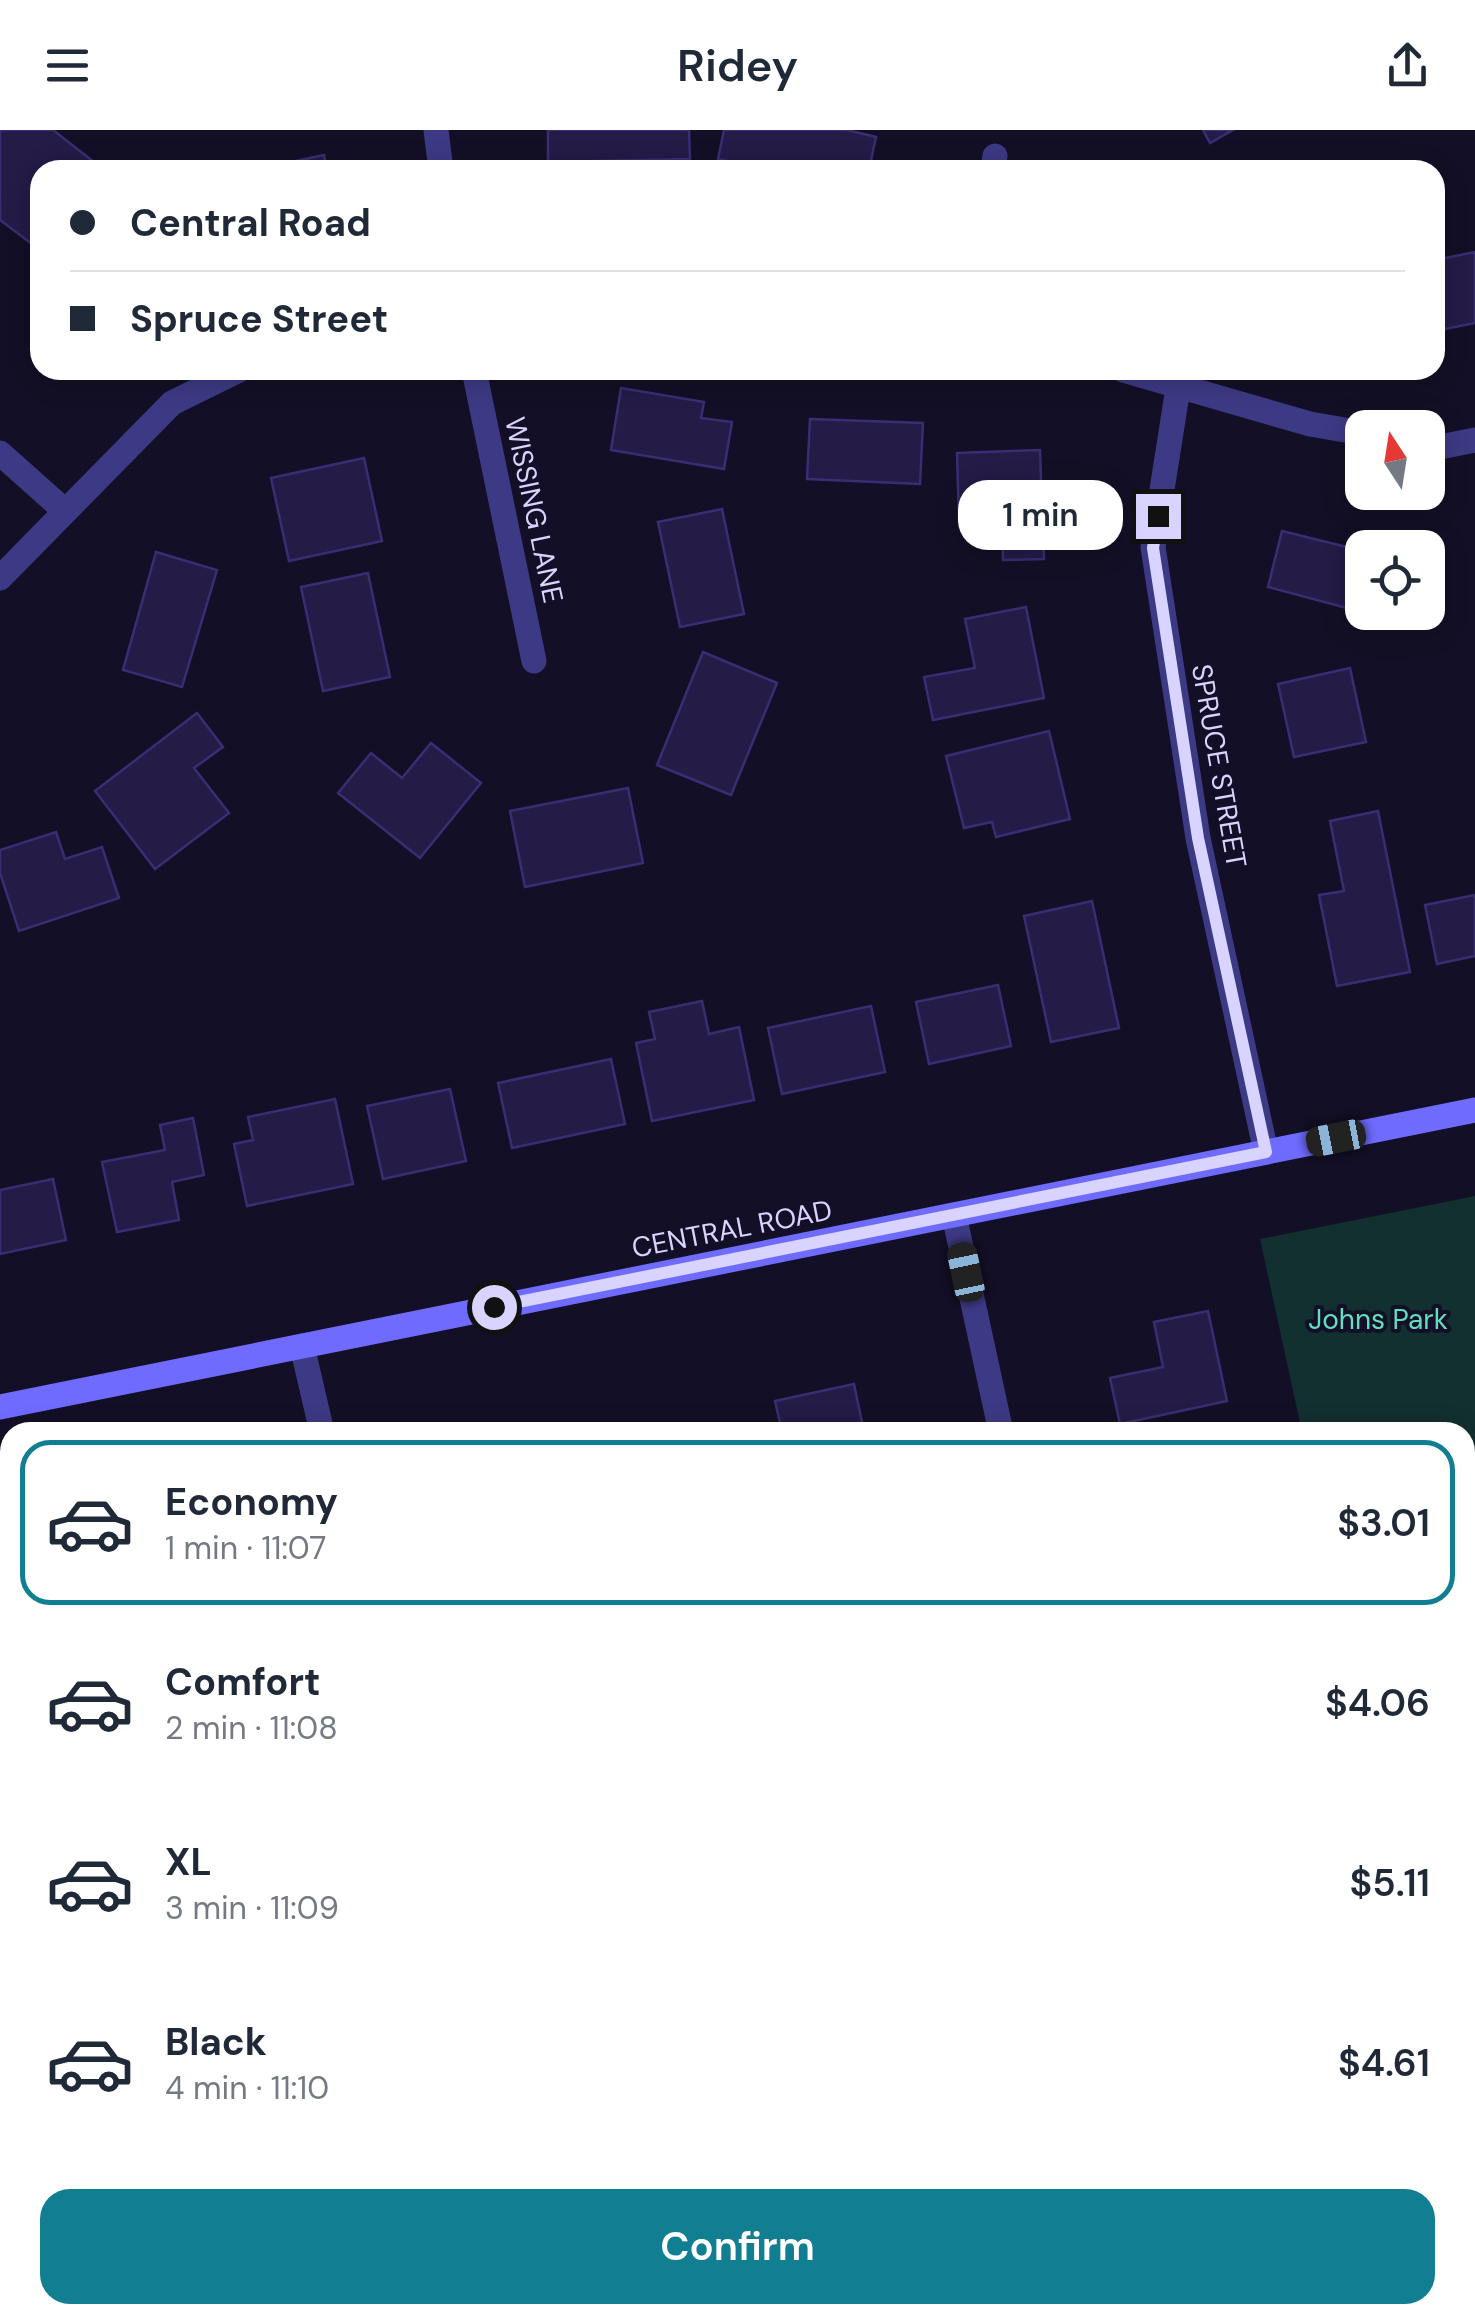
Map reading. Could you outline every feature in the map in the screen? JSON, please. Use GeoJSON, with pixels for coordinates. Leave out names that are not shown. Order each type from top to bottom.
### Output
{"type":"FeatureCollection","features":[{"type":"Feature","properties":{"kind":"main road","name":"CENTRAL ROAD"},"geometry":{"type":"LineString","coordinates":[[0,1406],[1475,1110]]}},
{"type":"Feature","properties":{"kind":"street"},"geometry":{"type":"LineString","coordinates":[[436,130],[440,160]]}},
{"type":"Feature","properties":{"kind":"street"},"geometry":{"type":"LineString","coordinates":[[0,578],[172,402],[217,380]]}},
{"type":"Feature","properties":{"kind":"street","name":"WISSING LANE"},"geometry":{"type":"LineString","coordinates":[[476,380],[534,661]]}},
{"type":"Feature","properties":{"kind":"street"},"geometry":{"type":"LineString","coordinates":[[1154,380],[1345,430]]}},
{"type":"Feature","properties":{"kind":"street","name":"SPRUCE STREET"},"geometry":{"type":"LineString","coordinates":[[1178,388],[1153,548],[1198,838],[1266,1152]]}},
{"type":"Feature","properties":{"kind":"street"},"geometry":{"type":"LineString","coordinates":[[1445,446],[1475,440]]}},
{"type":"Feature","properties":{"kind":"street"},"geometry":{"type":"LineString","coordinates":[[0,453],[65,511]]}},
{"type":"Feature","properties":{"kind":"street"},"geometry":{"type":"LineString","coordinates":[[954,1214],[999,1422]]}},
{"type":"Feature","properties":{"kind":"street"},"geometry":{"type":"LineString","coordinates":[[302,1346],[320,1422]]}},
{"type":"Feature","properties":{"kind":"green space","name":"Johns Park"},"geometry":{"type":"Polygon","coordinates":[[[1475,1196],[1475,1422],[1300,1422],[1260,1239],[1475,1196]]]}},
{"type":"Feature","properties":{"kind":"building"},"geometry":{"type":"Polygon","coordinates":[[[0,130],[53,130],[91,160],[30,160],[30,242],[0,220],[0,130]]]}},
{"type":"Feature","properties":{"kind":"building"},"geometry":{"type":"Polygon","coordinates":[[[548,130],[689,130],[690,159],[548,160],[548,130]]]}},
{"type":"Feature","properties":{"kind":"building"},"geometry":{"type":"Polygon","coordinates":[[[724,130],[847,130],[876,137],[871,160],[718,159],[724,130]]]}},
{"type":"Feature","properties":{"kind":"building"},"geometry":{"type":"Polygon","coordinates":[[[1203,130],[1233,130],[1210,143],[1203,130]]]}},
{"type":"Feature","properties":{"kind":"building"},"geometry":{"type":"Polygon","coordinates":[[[1475,252],[1475,323],[1445,329],[1445,258],[1475,252]]]}},
{"type":"Feature","properties":{"kind":"building"},"geometry":{"type":"Polygon","coordinates":[[[621,388],[704,402],[701,418],[732,422],[724,469],[611,450],[621,388]]]}},
{"type":"Feature","properties":{"kind":"building"},"geometry":{"type":"Polygon","coordinates":[[[810,419],[923,423],[920,484],[807,479],[810,419]]]}},
{"type":"Feature","properties":{"kind":"building"},"geometry":{"type":"Polygon","coordinates":[[[1040,450],[1044,559],[1003,560],[1002,520],[959,522],[957,453],[1040,450]]]}},
{"type":"Feature","properties":{"kind":"building"},"geometry":{"type":"Polygon","coordinates":[[[364,458],[382,541],[289,561],[271,478],[364,458]]]}},
{"type":"Feature","properties":{"kind":"building"},"geometry":{"type":"Polygon","coordinates":[[[722,509],[744,614],[680,627],[658,522],[722,509]]]}},
{"type":"Feature","properties":{"kind":"building"},"geometry":{"type":"Polygon","coordinates":[[[1282,531],[1345,547],[1345,607],[1268,587],[1282,531]]]}},
{"type":"Feature","properties":{"kind":"building"},"geometry":{"type":"Polygon","coordinates":[[[156,552],[217,570],[182,687],[123,670],[156,552]]]}},
{"type":"Feature","properties":{"kind":"building"},"geometry":{"type":"Polygon","coordinates":[[[368,573],[390,677],[323,691],[301,587],[368,573]]]}},
{"type":"Feature","properties":{"kind":"building"},"geometry":{"type":"Polygon","coordinates":[[[1026,607],[1044,698],[933,720],[924,677],[975,668],[965,619],[1026,607]]]}},
{"type":"Feature","properties":{"kind":"building"},"geometry":{"type":"Polygon","coordinates":[[[703,652],[777,683],[731,795],[657,765],[703,652]]]}},
{"type":"Feature","properties":{"kind":"building"},"geometry":{"type":"Polygon","coordinates":[[[1350,668],[1366,742],[1294,757],[1278,684],[1350,668]]]}},
{"type":"Feature","properties":{"kind":"building"},"geometry":{"type":"Polygon","coordinates":[[[197,713],[223,747],[194,768],[229,813],[155,869],[95,791],[197,713]]]}},
{"type":"Feature","properties":{"kind":"building"},"geometry":{"type":"Polygon","coordinates":[[[1049,731],[1070,819],[996,837],[992,822],[964,828],[946,756],[1049,731]]]}},
{"type":"Feature","properties":{"kind":"building"},"geometry":{"type":"Polygon","coordinates":[[[431,743],[481,783],[420,858],[338,793],[371,753],[402,778],[431,743]]]}},
{"type":"Feature","properties":{"kind":"building"},"geometry":{"type":"Polygon","coordinates":[[[628,788],[643,863],[525,887],[510,811],[628,788]]]}},
{"type":"Feature","properties":{"kind":"building"},"geometry":{"type":"Polygon","coordinates":[[[1378,811],[1410,972],[1337,986],[1319,895],[1344,891],[1330,821],[1378,811]]]}},
{"type":"Feature","properties":{"kind":"building"},"geometry":{"type":"Polygon","coordinates":[[[56,832],[65,859],[102,847],[119,898],[19,931],[0,873],[0,850],[56,832]]]}},
{"type":"Feature","properties":{"kind":"building"},"geometry":{"type":"Polygon","coordinates":[[[1475,895],[1475,956],[1437,964],[1425,905],[1475,895]]]}},
{"type":"Feature","properties":{"kind":"building"},"geometry":{"type":"Polygon","coordinates":[[[1092,901],[1119,1028],[1051,1042],[1024,916],[1092,901]]]}},
{"type":"Feature","properties":{"kind":"building"},"geometry":{"type":"Polygon","coordinates":[[[998,985],[1011,1046],[929,1064],[916,1002],[998,985]]]}},
{"type":"Feature","properties":{"kind":"building"},"geometry":{"type":"Polygon","coordinates":[[[702,1001],[709,1034],[739,1027],[754,1100],[652,1121],[636,1043],[655,1039],[649,1012],[702,1001]]]}},
{"type":"Feature","properties":{"kind":"building"},"geometry":{"type":"Polygon","coordinates":[[[871,1006],[885,1072],[782,1094],[768,1028],[871,1006]]]}},
{"type":"Feature","properties":{"kind":"building"},"geometry":{"type":"Polygon","coordinates":[[[611,1059],[625,1124],[512,1148],[498,1083],[611,1059]]]}},
{"type":"Feature","properties":{"kind":"building"},"geometry":{"type":"Polygon","coordinates":[[[450,1089],[466,1161],[383,1179],[367,1106],[450,1089]]]}},
{"type":"Feature","properties":{"kind":"building"},"geometry":{"type":"Polygon","coordinates":[[[335,1099],[353,1184],[247,1206],[234,1144],[253,1140],[248,1117],[335,1099]]]}},
{"type":"Feature","properties":{"kind":"building"},"geometry":{"type":"Polygon","coordinates":[[[193,1118],[204,1175],[172,1182],[179,1220],[117,1232],[102,1162],[165,1150],[160,1125],[193,1118]]]}},
{"type":"Feature","properties":{"kind":"building"},"geometry":{"type":"Polygon","coordinates":[[[53,1179],[66,1240],[0,1254],[0,1190],[53,1179]]]}},
{"type":"Feature","properties":{"kind":"building"},"geometry":{"type":"Polygon","coordinates":[[[1208,1311],[1227,1401],[1120,1422],[1110,1378],[1163,1367],[1154,1322],[1208,1311]]]}},
{"type":"Feature","properties":{"kind":"building"},"geometry":{"type":"Polygon","coordinates":[[[854,1384],[862,1422],[780,1422],[775,1401],[854,1384]]]}},
{"type":"Feature","properties":{"kind":"route"},"geometry":{"type":"LineString","coordinates":[[494,1307],[1266,1152],[1198,838],[1153,548],[1158,516]]}}]}
